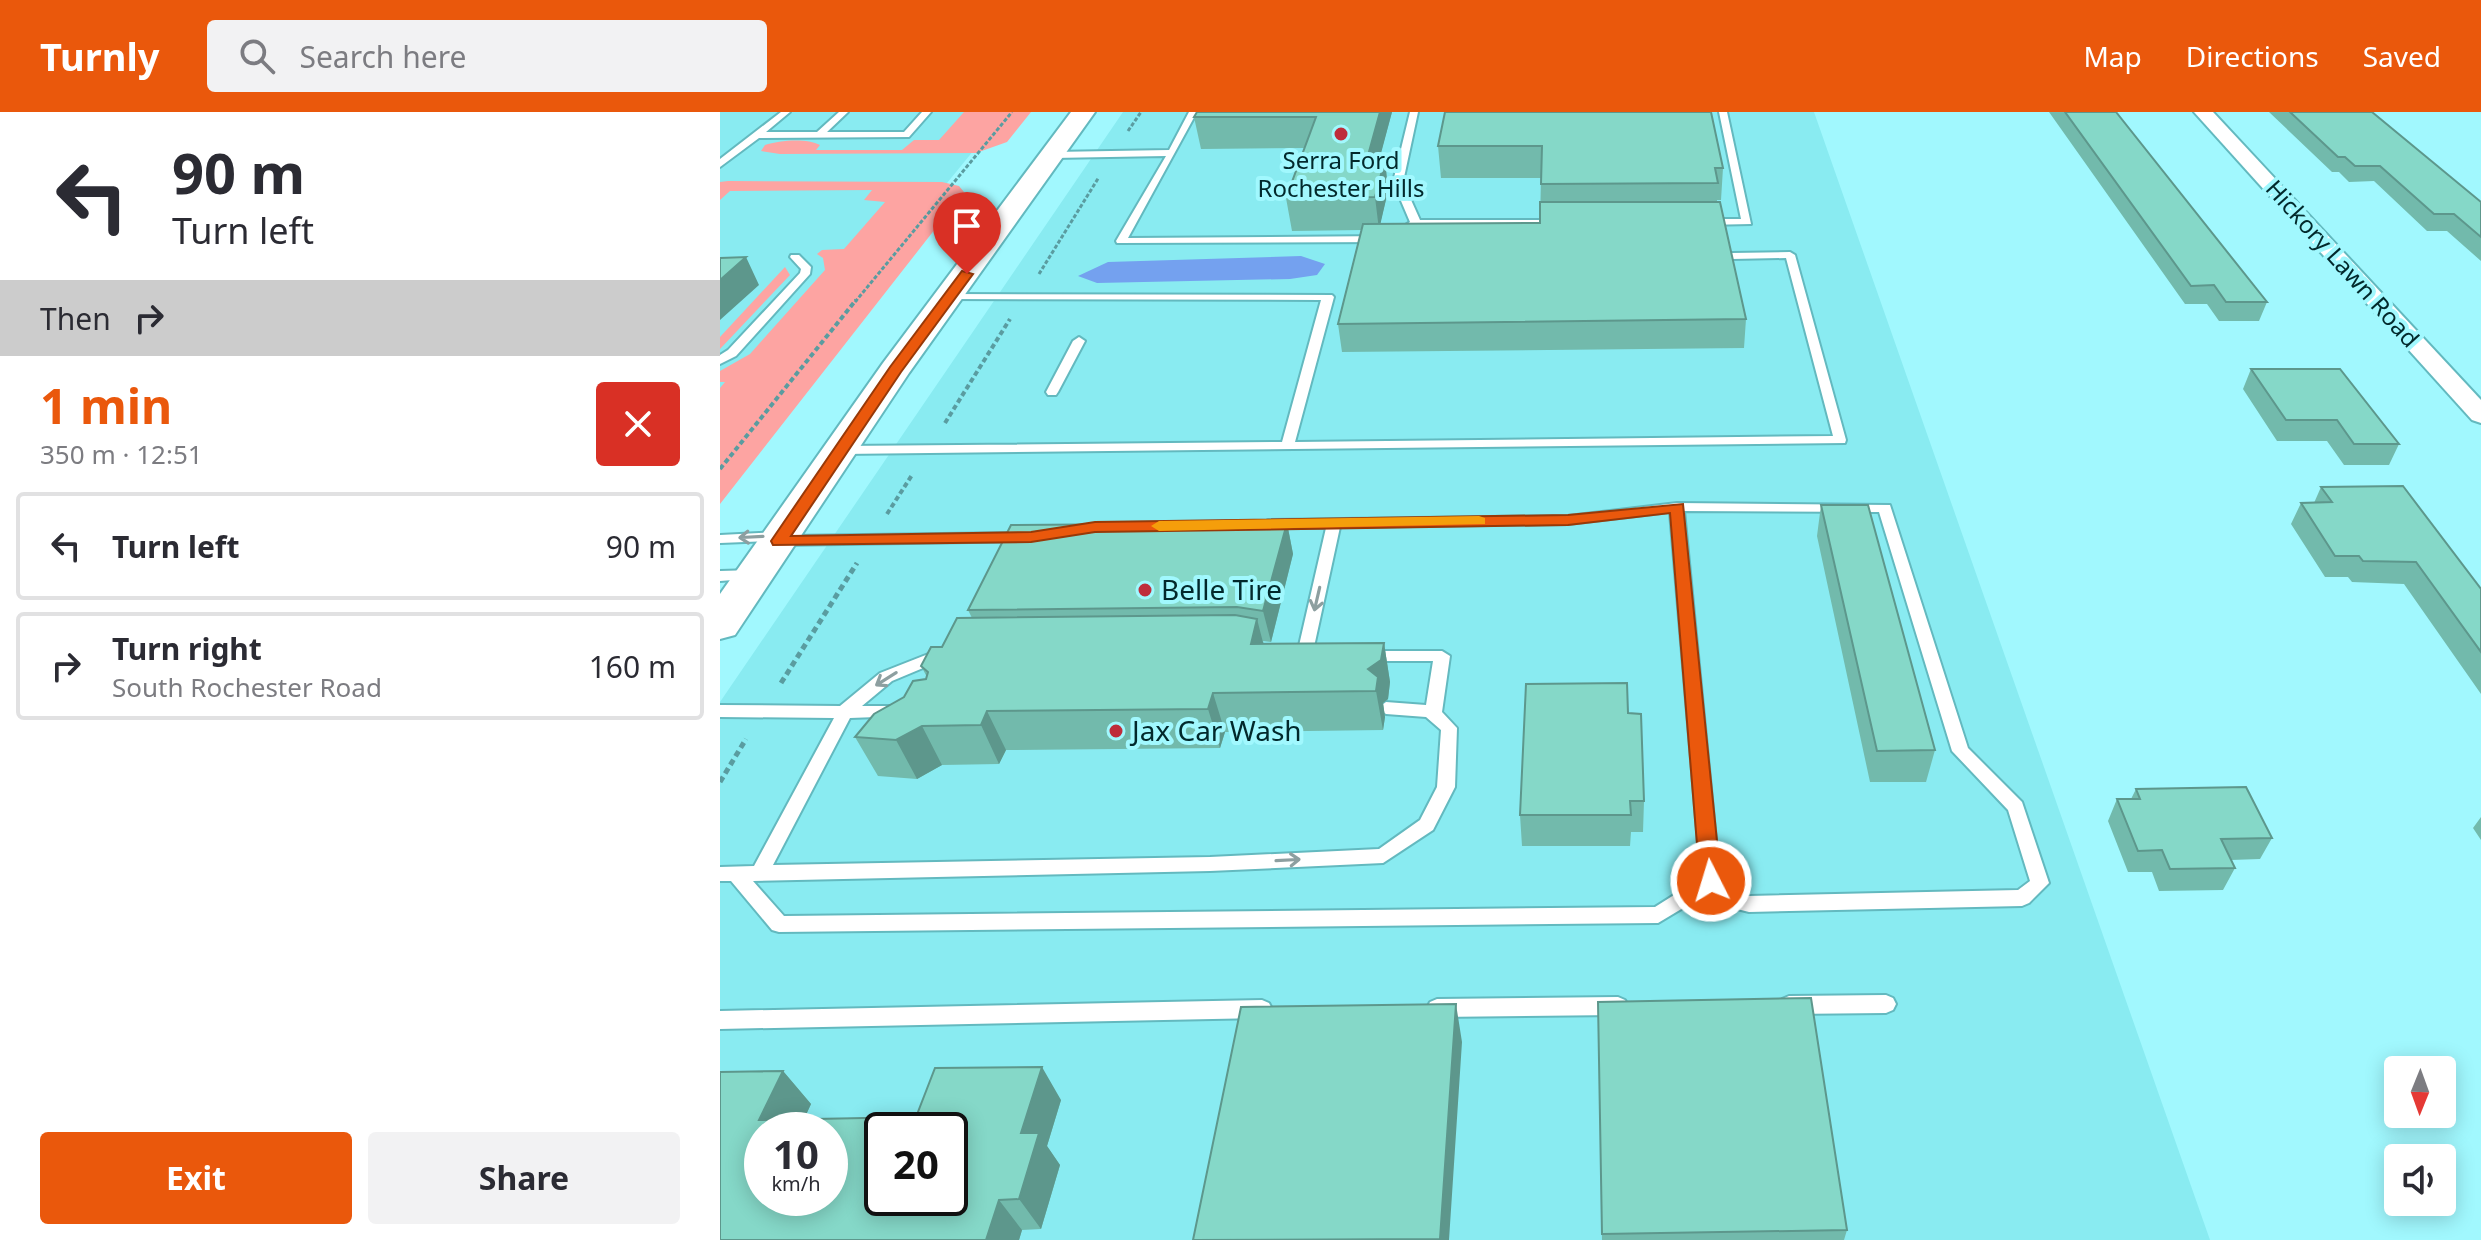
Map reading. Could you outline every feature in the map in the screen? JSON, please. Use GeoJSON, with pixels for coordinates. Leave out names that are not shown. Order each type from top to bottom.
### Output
{"type":"FeatureCollection","features":[{"type":"Feature","properties":{"kind":"main road"},"geometry":{"type":"LineString","coordinates":[[720,625],[737,576],[781,538],[1083,112]]}},
{"type":"Feature","properties":{"kind":"street","name":"Hickory Lawn Road"},"geometry":{"type":"LineString","coordinates":[[2203,112],[2481,415]]}},
{"type":"Feature","properties":{"kind":"lane"},"geometry":{"type":"LineString","coordinates":[[720,164],[786,112]]}},
{"type":"Feature","properties":{"kind":"lane"},"geometry":{"type":"LineString","coordinates":[[819,135],[844,112]]}},
{"type":"Feature","properties":{"kind":"lane"},"geometry":{"type":"LineString","coordinates":[[760,135],[906,135],[927,112]]}},
{"type":"Feature","properties":{"kind":"lane"},"geometry":{"type":"LineString","coordinates":[[1193,112],[1121,241],[1391,239],[1416,223],[1573,223]]}},
{"type":"Feature","properties":{"kind":"lane"},"geometry":{"type":"LineString","coordinates":[[1414,112],[1398,182],[1416,223]]}},
{"type":"Feature","properties":{"kind":"lane"},"geometry":{"type":"LineString","coordinates":[[1699,222],[1747,222],[1723,112]]}},
{"type":"Feature","properties":{"kind":"lane"},"geometry":{"type":"LineString","coordinates":[[1053,155],[1172,153]]}},
{"type":"Feature","properties":{"kind":"lane"},"geometry":{"type":"LineString","coordinates":[[841,450],[1840,440],[1790,255],[1732,256]]}},
{"type":"Feature","properties":{"kind":"lane"},"geometry":{"type":"LineString","coordinates":[[720,360],[732,353],[805,274],[807,269],[795,257]]}},
{"type":"Feature","properties":{"kind":"lane"},"geometry":{"type":"LineString","coordinates":[[949,297],[1328,297],[1288,445]]}},
{"type":"Feature","properties":{"kind":"lane"},"geometry":{"type":"LineString","coordinates":[[1052,392],[1079,341]]}},
{"type":"Feature","properties":{"kind":"lane"},"geometry":{"type":"LineString","coordinates":[[727,873],[779,924],[1658,915],[1711,881],[1677,507]]}},
{"type":"Feature","properties":{"kind":"lane"},"geometry":{"type":"LineString","coordinates":[[1254,524],[1568,520],[1677,507],[1885,508],[1960,751],[2016,807],[2040,883],[2022,898],[1749,904],[1695,891]]}},
{"type":"Feature","properties":{"kind":"lane"},"geometry":{"type":"LineString","coordinates":[[1274,651],[1311,656],[1334,523]]}},
{"type":"Feature","properties":{"kind":"lane"},"geometry":{"type":"LineString","coordinates":[[720,539],[1044,535]]}},
{"type":"Feature","properties":{"kind":"lane"},"geometry":{"type":"LineString","coordinates":[[760,872],[846,710],[886,677],[953,649]]}},
{"type":"Feature","properties":{"kind":"lane"},"geometry":{"type":"LineString","coordinates":[[1347,656],[1438,656],[1433,714]]}},
{"type":"Feature","properties":{"kind":"lane"},"geometry":{"type":"LineString","coordinates":[[727,873],[1210,864],[1383,856],[1427,825],[1446,787],[1449,728],[1433,714],[1386,708]]}},
{"type":"Feature","properties":{"kind":"lane"},"geometry":{"type":"LineString","coordinates":[[720,711],[922,712]]}},
{"type":"Feature","properties":{"kind":"lane"},"geometry":{"type":"LineString","coordinates":[[1775,1005],[1886,1004]]}},
{"type":"Feature","properties":{"kind":"lane"},"geometry":{"type":"LineString","coordinates":[[1409,1008],[1632,1006]]}},
{"type":"Feature","properties":{"kind":"lane"},"geometry":{"type":"LineString","coordinates":[[720,1020],[1282,1009]]}},
{"type":"Feature","properties":{"kind":"path"},"geometry":{"type":"LineString","coordinates":[[720,469],[972,156],[1012,112]]}},
{"type":"Feature","properties":{"kind":"shaded area"},"geometry":{"type":"Polygon","coordinates":[[[720,112],[1005,112],[720,461],[720,112]]]}},
{"type":"Feature","properties":{"kind":"shaded area"},"geometry":{"type":"Polygon","coordinates":[[[964,112],[1031,112],[1007,142],[976,153],[780,154],[761,151],[765,145],[793,140],[820,145],[816,150],[902,150],[914,140],[939,140],[964,112]]]}},
{"type":"Feature","properties":{"kind":"shaded area"},"geometry":{"type":"Polygon","coordinates":[[[1123,112],[1814,112],[2210,1240],[720,1240],[720,702],[1123,112]]]}},
{"type":"Feature","properties":{"kind":"shaded area"},"geometry":{"type":"Polygon","coordinates":[[[720,182],[942,182],[959,186],[964,192],[720,504],[720,388],[725,382],[720,382],[720,371],[750,354],[825,270],[823,258],[817,254],[822,250],[844,249],[885,202],[864,200],[872,190],[730,191],[720,200],[720,182]]]}},
{"type":"Feature","properties":{"kind":"shaded area"},"geometry":{"type":"Polygon","coordinates":[[[1301,256],[1325,264],[1317,275],[1290,279],[1097,283],[1078,276],[1108,262],[1301,256]]]}},
{"type":"Feature","properties":{"kind":"shaded area"},"geometry":{"type":"Polygon","coordinates":[[[785,267],[790,275],[720,349],[720,337],[785,267]]]}},
{"type":"Feature","properties":{"kind":"building"},"geometry":{"type":"Polygon","coordinates":[[[1197,112],[1380,112],[1367,159],[1385,159],[1375,197],[1286,198],[1316,117],[1194,117],[1197,112]]]}},
{"type":"Feature","properties":{"kind":"building"},"geometry":{"type":"Polygon","coordinates":[[[1445,112],[1711,112],[1723,168],[1715,168],[1718,183],[1541,184],[1542,146],[1438,146],[1445,112]]]}},
{"type":"Feature","properties":{"kind":"building"},"geometry":{"type":"Polygon","coordinates":[[[2065,112],[2116,112],[2267,302],[2226,302],[2214,285],[2191,286],[2065,112]]]}},
{"type":"Feature","properties":{"kind":"building"},"geometry":{"type":"Polygon","coordinates":[[[2290,112],[2372,112],[2481,202],[2481,237],[2454,214],[2434,214],[2380,166],[2355,166],[2345,157],[2338,157],[2290,112]]]}},
{"type":"Feature","properties":{"kind":"building"},"geometry":{"type":"Polygon","coordinates":[[[1540,202],[1720,202],[1746,319],[1338,324],[1363,224],[1540,223],[1540,202]]]}},
{"type":"Feature","properties":{"kind":"building"},"geometry":{"type":"Polygon","coordinates":[[[746,257],[720,280],[720,258],[746,257]]]}},
{"type":"Feature","properties":{"kind":"building"},"geometry":{"type":"Polygon","coordinates":[[[2251,369],[2340,369],[2399,444],[2354,444],[2337,420],[2286,420],[2251,369]]]}},
{"type":"Feature","properties":{"kind":"building"},"geometry":{"type":"Polygon","coordinates":[[[2403,486],[2481,589],[2481,652],[2416,562],[2363,561],[2359,556],[2335,556],[2301,503],[2332,502],[2321,487],[2403,486]]]}},
{"type":"Feature","properties":{"kind":"building"},"geometry":{"type":"Polygon","coordinates":[[[1821,505],[1868,505],[1935,750],[1877,751],[1821,505]]]}},
{"type":"Feature","properties":{"kind":"building"},"geometry":{"type":"Polygon","coordinates":[[[1287,523],[1263,611],[1237,607],[968,610],[1011,525],[1287,523]]]}},
{"type":"Feature","properties":{"kind":"building"},"geometry":{"type":"Polygon","coordinates":[[[1235,615],[1257,619],[1251,644],[1384,643],[1381,660],[1368,669],[1378,677],[1376,691],[1213,693],[1208,709],[987,711],[981,725],[922,726],[896,740],[855,737],[874,714],[904,697],[913,681],[926,679],[928,672],[921,666],[931,647],[942,647],[957,618],[1235,615]]]}},
{"type":"Feature","properties":{"kind":"building"},"geometry":{"type":"Polygon","coordinates":[[[1627,683],[1628,713],[1641,714],[1644,801],[1630,801],[1631,815],[1520,815],[1526,684],[1627,683]]]}},
{"type":"Feature","properties":{"kind":"building"},"geometry":{"type":"Polygon","coordinates":[[[2246,787],[2272,838],[2221,839],[2235,868],[2170,869],[2162,850],[2138,851],[2117,799],[2140,799],[2136,789],[2246,787]]]}},
{"type":"Feature","properties":{"kind":"building"},"geometry":{"type":"Polygon","coordinates":[[[1811,998],[1847,1230],[1602,1234],[1598,1002],[1811,998]]]}},
{"type":"Feature","properties":{"kind":"building"},"geometry":{"type":"Polygon","coordinates":[[[1456,1004],[1440,1239],[1193,1240],[1241,1007],[1456,1004]]]}},
{"type":"Feature","properties":{"kind":"building"},"geometry":{"type":"Polygon","coordinates":[[[1042,1067],[1021,1133],[1039,1133],[1019,1199],[999,1200],[986,1240],[720,1240],[720,1072],[783,1071],[763,1112],[744,1112],[744,1216],[848,1216],[848,1118],[864,1118],[864,1216],[968,1216],[968,1112],[918,1112],[935,1068],[1042,1067]]]}},
{"type":"Feature","properties":{"kind":"slow traffic"},"geometry":{"type":"LineString","coordinates":[[1159,526],[1479,521]]}},
{"type":"Feature","properties":{"kind":"place","name":"Serra Ford Rochester Hills"},"geometry":{"type":"Point","coordinates":[1341,134]}},
{"type":"Feature","properties":{"kind":"place","name":"Belle Tire"},"geometry":{"type":"Point","coordinates":[1145,590]}},
{"type":"Feature","properties":{"kind":"place","name":"Jax Car Wash"},"geometry":{"type":"Point","coordinates":[1116,731]}},
{"type":"Feature","properties":{"kind":"route"},"geometry":{"type":"LineString","coordinates":[[967,274],[895,370],[779,541],[1031,537],[1095,527],[1568,520],[1677,507],[1711,881]]}}]}
